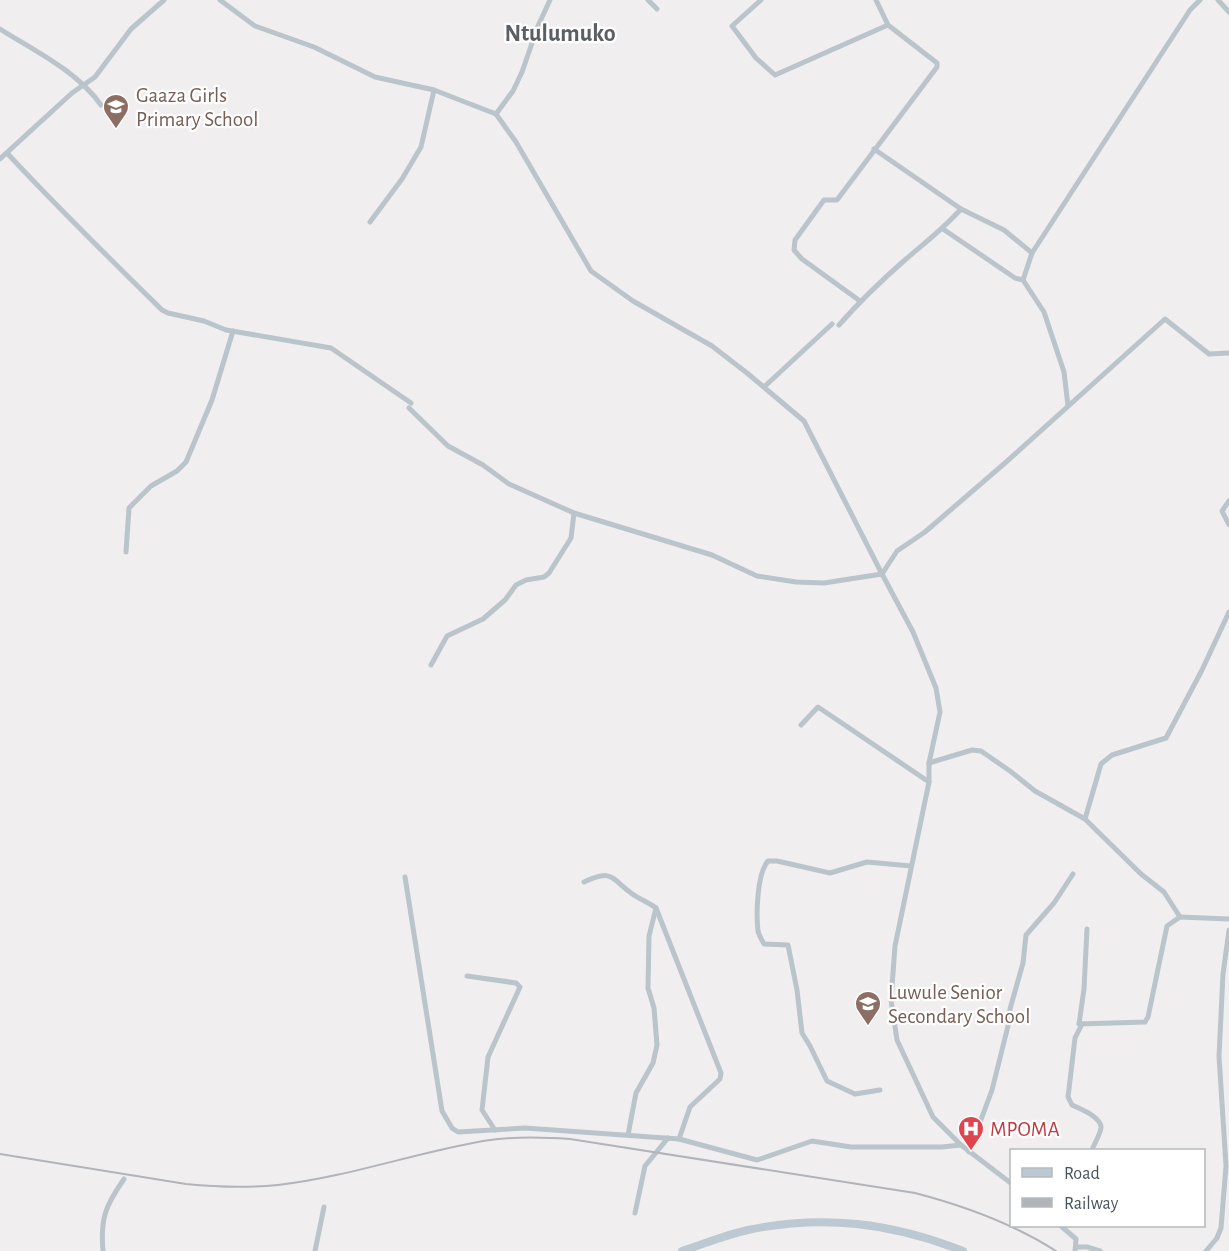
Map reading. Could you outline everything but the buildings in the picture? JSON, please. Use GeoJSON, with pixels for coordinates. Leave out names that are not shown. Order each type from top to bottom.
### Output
{"type":"FeatureCollection","features":[{"type":"Feature","properties":{"kind":"main road"},"geometry":{"type":"LineString","coordinates":[[682,1251],[746,1231],[813,1221],[858,1223],[899,1230],[963,1251]]}},
{"type":"Feature","properties":{"kind":"street"},"geometry":{"type":"LineString","coordinates":[[0,159],[72,93],[95,77],[131,29],[164,0]]}},
{"type":"Feature","properties":{"kind":"street"},"geometry":{"type":"LineString","coordinates":[[220,0],[255,26],[314,47],[375,77],[434,90],[496,114],[516,142],[591,271],[633,301],[711,346],[804,421],[913,632],[936,688],[940,712],[929,763],[929,782],[895,946],[891,1000],[897,1040],[933,1118],[969,1152],[1010,1183]]}},
{"type":"Feature","properties":{"kind":"street"},"geometry":{"type":"LineString","coordinates":[[496,114],[513,92],[550,0]]}},
{"type":"Feature","properties":{"kind":"street"},"geometry":{"type":"LineString","coordinates":[[648,0],[657,9]]}},
{"type":"Feature","properties":{"kind":"street"},"geometry":{"type":"LineString","coordinates":[[760,0],[732,26],[756,58],[775,75],[888,25]]}},
{"type":"Feature","properties":{"kind":"street"},"geometry":{"type":"LineString","coordinates":[[860,301],[802,259],[794,250],[795,240],[824,200],[837,200],[937,67],[937,63],[888,25],[876,0]]}},
{"type":"Feature","properties":{"kind":"street"},"geometry":{"type":"LineString","coordinates":[[1023,280],[1032,254],[1190,10],[1200,0]]}},
{"type":"Feature","properties":{"kind":"street"},"geometry":{"type":"LineString","coordinates":[[1218,0],[1229,12]]}},
{"type":"Feature","properties":{"kind":"street"},"geometry":{"type":"LineString","coordinates":[[0,29],[49,58],[85,85],[101,105]]}},
{"type":"Feature","properties":{"kind":"street"},"geometry":{"type":"LineString","coordinates":[[370,222],[421,147],[434,90]]}},
{"type":"Feature","properties":{"kind":"street"},"geometry":{"type":"LineString","coordinates":[[874,149],[961,209],[1004,230],[1032,254]]}},
{"type":"Feature","properties":{"kind":"street"},"geometry":{"type":"LineString","coordinates":[[7,153],[70,220],[83,230],[103,254],[162,310],[233,331],[331,348],[410,405],[448,446],[483,465],[509,484],[574,513],[712,555],[757,576],[796,582],[824,583],[882,574],[897,551],[925,532],[996,471],[1165,319],[1209,354],[1229,353]]}},
{"type":"Feature","properties":{"kind":"street"},"geometry":{"type":"LineString","coordinates":[[764,387],[943,229],[961,209]]}},
{"type":"Feature","properties":{"kind":"street"},"geometry":{"type":"LineString","coordinates":[[943,229],[1015,278],[1023,280],[1044,312],[1064,372],[1068,406]]}},
{"type":"Feature","properties":{"kind":"street"},"geometry":{"type":"LineString","coordinates":[[126,552],[129,507],[151,486],[177,471],[186,462],[212,400],[233,331]]}},
{"type":"Feature","properties":{"kind":"street"},"geometry":{"type":"LineString","coordinates":[[1229,501],[1222,511],[1229,525]]}},
{"type":"Feature","properties":{"kind":"street"},"geometry":{"type":"LineString","coordinates":[[431,665],[447,636],[483,619],[505,600],[516,585],[526,580],[544,577],[549,573],[571,538],[574,513]]}},
{"type":"Feature","properties":{"kind":"street"},"geometry":{"type":"LineString","coordinates":[[1085,819],[1101,765],[1112,755],[1166,738],[1229,612]]}},
{"type":"Feature","properties":{"kind":"street"},"geometry":{"type":"LineString","coordinates":[[801,726],[818,707],[929,782]]}},
{"type":"Feature","properties":{"kind":"street"},"geometry":{"type":"LineString","coordinates":[[929,763],[972,750],[981,751],[1035,791],[1085,819],[1141,874],[1164,892],[1180,917]]}},
{"type":"Feature","properties":{"kind":"street"},"geometry":{"type":"LineString","coordinates":[[880,1090],[855,1094],[827,1081],[802,1033],[797,990],[788,945],[764,944],[758,932],[757,910],[763,867],[768,861],[830,873],[867,862],[911,866]]}},
{"type":"Feature","properties":{"kind":"street"},"geometry":{"type":"LineString","coordinates":[[969,1152],[992,1090],[1023,963],[1026,935],[1054,903],[1073,874]]}},
{"type":"Feature","properties":{"kind":"street"},"geometry":{"type":"LineString","coordinates":[[584,882],[600,875],[609,876],[656,908],[722,1073],[720,1079],[690,1107],[679,1139]]}},
{"type":"Feature","properties":{"kind":"street"},"geometry":{"type":"LineString","coordinates":[[405,877],[442,1111],[452,1128],[458,1132],[525,1128],[679,1139],[757,1160],[812,1141],[851,1147],[961,1145]]}},
{"type":"Feature","properties":{"kind":"street"},"geometry":{"type":"LineString","coordinates":[[628,1135],[636,1093],[653,1063],[657,1045],[654,1008],[648,988],[649,936],[656,908]]}},
{"type":"Feature","properties":{"kind":"street"},"geometry":{"type":"LineString","coordinates":[[1079,1024],[1145,1022],[1148,1017],[1167,926],[1180,917],[1229,919]]}},
{"type":"Feature","properties":{"kind":"street"},"geometry":{"type":"LineString","coordinates":[[1087,929],[1079,1024],[1082,1024],[1075,1038],[1068,1097],[1072,1105],[1085,1111],[1099,1122],[1101,1127],[1092,1149]]}},
{"type":"Feature","properties":{"kind":"street"},"geometry":{"type":"LineString","coordinates":[[1206,1251],[1217,1238],[1221,1228],[1226,1166],[1219,1056],[1223,974],[1229,930]]}},
{"type":"Feature","properties":{"kind":"street"},"geometry":{"type":"LineString","coordinates":[[467,976],[516,983],[520,987],[488,1057],[482,1110],[495,1131]]}},
{"type":"Feature","properties":{"kind":"street"},"geometry":{"type":"LineString","coordinates":[[635,1214],[645,1166],[668,1138]]}},
{"type":"Feature","properties":{"kind":"street"},"geometry":{"type":"LineString","coordinates":[[103,1251],[102,1230],[105,1212],[124,1179]]}},
{"type":"Feature","properties":{"kind":"street"},"geometry":{"type":"LineString","coordinates":[[315,1251],[324,1207]]}},
{"type":"Feature","properties":{"kind":"street"},"geometry":{"type":"LineString","coordinates":[[1065,1227],[1076,1239],[1076,1249],[1087,1246],[1100,1251]]}},
{"type":"Feature","properties":{"kind":"railway"},"geometry":{"type":"LineString","coordinates":[[0,1154],[186,1184],[255,1187],[304,1181],[355,1171],[483,1141],[527,1137],[570,1139],[915,1193],[988,1216],[1010,1226]]}},
{"type":"Feature","properties":{"kind":"railway"},"geometry":{"type":"LineString","coordinates":[[1011,1227],[1056,1251]]}},
{"type":"Feature","properties":{"kind":"place","name":"Gaaza Girls Primary School"},"geometry":{"type":"Point","coordinates":[116,130]}},
{"type":"Feature","properties":{"kind":"place","name":"Luwule Senior Secondary School"},"geometry":{"type":"Point","coordinates":[868,1027]}},
{"type":"Feature","properties":{"kind":"place","name":"MPOMA"},"geometry":{"type":"Point","coordinates":[971,1152]}},
{"type":"Feature","properties":{"kind":"district","name":"Ntulumuko"},"geometry":{"type":"Point","coordinates":[560,34]}}]}
